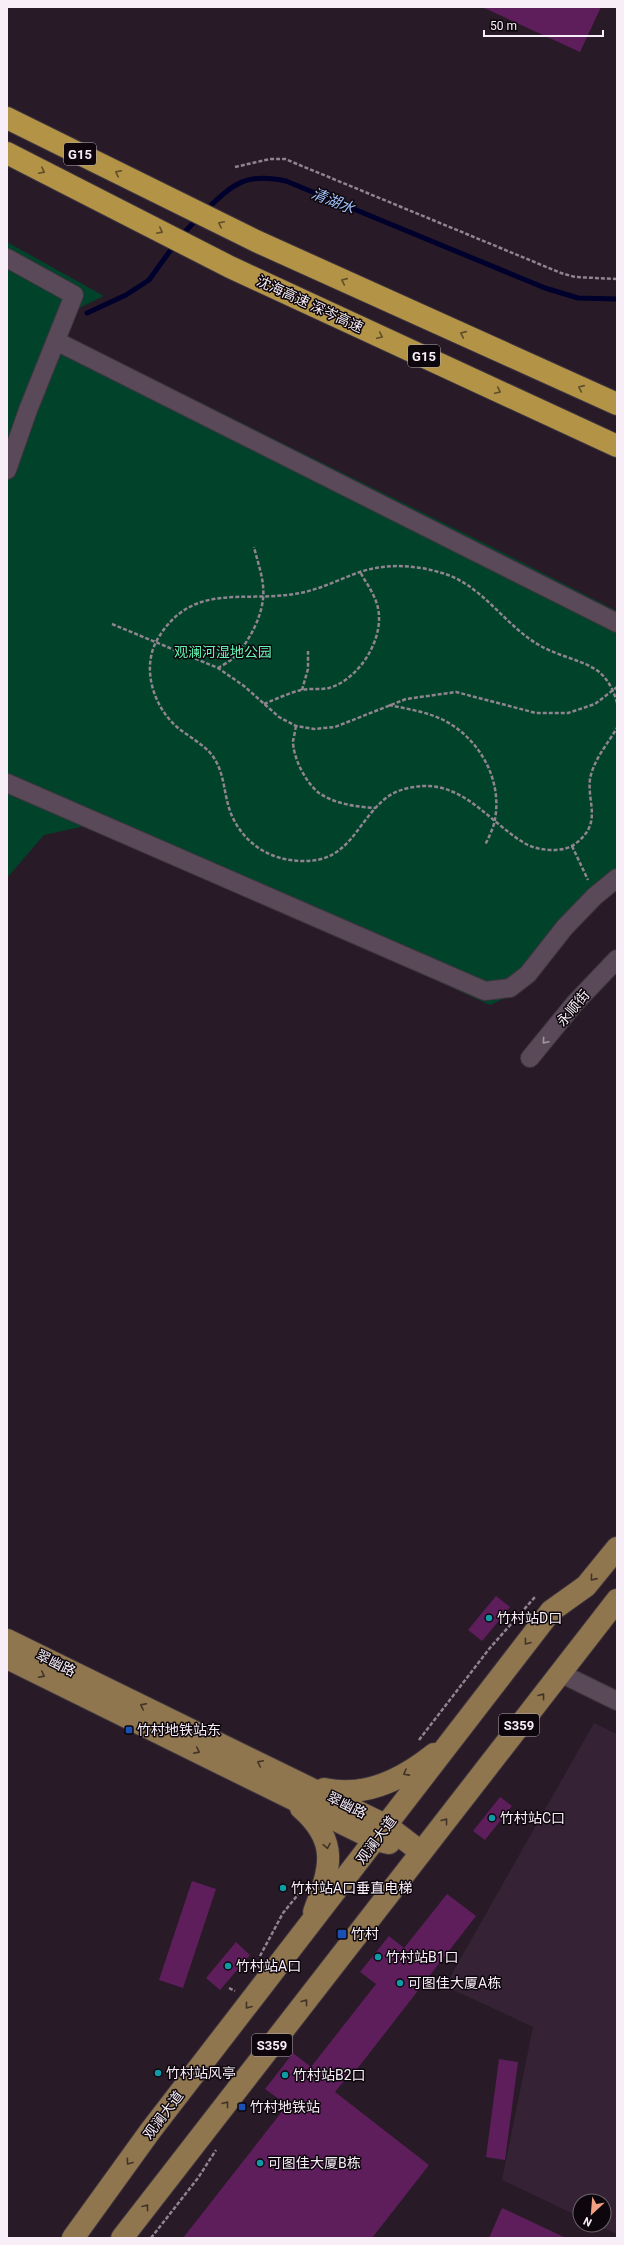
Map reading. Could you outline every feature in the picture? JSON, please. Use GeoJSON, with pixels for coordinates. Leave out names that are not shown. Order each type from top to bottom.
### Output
{"type":"FeatureCollection","features":[{"type":"Feature","properties":{"kind":"highway","name":"G15"},"geometry":{"type":"LineString","coordinates":[[7,118],[256,242],[617,404]]}},
{"type":"Feature","properties":{"kind":"highway","name":"沈海高速 深岑高速"},"geometry":{"type":"LineString","coordinates":[[7,153],[230,267],[617,446]]}},
{"type":"Feature","properties":{"kind":"main road","name":"观澜大道"},"geometry":{"type":"LineString","coordinates":[[73,2238],[152,2130],[300,1940],[551,1611],[586,1586],[617,1548]]}},
{"type":"Feature","properties":{"kind":"main road","name":"S359"},"geometry":{"type":"LineString","coordinates":[[122,2238],[617,1600]]}},
{"type":"Feature","properties":{"kind":"main road","name":"翠幽路"},"geometry":{"type":"LineString","coordinates":[[7,1640],[291,1788],[422,1852]]}},
{"type":"Feature","properties":{"kind":"main road","name":"翠幽路"},"geometry":{"type":"LineString","coordinates":[[7,1658],[291,1788]]}},
{"type":"Feature","properties":{"kind":"main road"},"geometry":{"type":"LineString","coordinates":[[291,1788],[311,1786],[341,1792],[366,1790],[389,1781],[416,1767],[458,1732]]}},
{"type":"Feature","properties":{"kind":"main road"},"geometry":{"type":"LineString","coordinates":[[291,1788],[319,1825],[327,1843],[328,1853],[320,1894],[300,1940]]}},
{"type":"Feature","properties":{"kind":"street"},"geometry":{"type":"LineString","coordinates":[[7,258],[74,294],[28,410],[7,470]]}},
{"type":"Feature","properties":{"kind":"street"},"geometry":{"type":"LineString","coordinates":[[56,341],[617,623]]}},
{"type":"Feature","properties":{"kind":"street"},"geometry":{"type":"LineString","coordinates":[[7,783],[485,991],[510,988],[528,974],[565,927],[595,896],[617,878]]}},
{"type":"Feature","properties":{"kind":"street","name":"永顺街"},"geometry":{"type":"LineString","coordinates":[[530,1058],[575,1003],[617,959]]}},
{"type":"Feature","properties":{"kind":"street"},"geometry":{"type":"LineString","coordinates":[[560,1673],[617,1701]]}},
{"type":"Feature","properties":{"kind":"path"},"geometry":{"type":"LineString","coordinates":[[235,167],[270,159],[285,159],[561,273],[575,277],[617,279]]}},
{"type":"Feature","properties":{"kind":"path"},"geometry":{"type":"LineString","coordinates":[[218,668],[235,656],[248,638],[256,624],[264,598],[261,574],[254,547]]}},
{"type":"Feature","properties":{"kind":"path"},"geometry":{"type":"LineString","coordinates":[[617,703],[614,691],[598,672],[537,644],[522,633],[480,593],[447,574],[403,565],[379,566],[314,590],[264,598],[225,597],[205,599],[188,606],[173,618],[155,643],[151,656],[150,679],[157,700],[168,718],[179,729],[200,742],[212,756],[222,773],[231,815],[249,840],[266,854],[283,860],[306,862],[327,857],[345,847],[376,808],[388,796],[409,787],[429,786],[448,790],[469,800],[527,845],[544,850],[572,846],[584,835],[592,820],[593,806],[590,781],[599,757],[617,728]]}},
{"type":"Feature","properties":{"kind":"path"},"geometry":{"type":"LineString","coordinates":[[264,704],[302,690],[329,688],[347,680],[360,666],[371,649],[377,635],[379,616],[375,598],[360,572]]}},
{"type":"Feature","properties":{"kind":"path"},"geometry":{"type":"LineString","coordinates":[[112,624],[218,668],[244,686],[279,717],[296,726],[314,729],[335,727],[406,699],[456,692],[536,713],[568,713],[595,704],[614,691],[617,687]]}},
{"type":"Feature","properties":{"kind":"path"},"geometry":{"type":"LineString","coordinates":[[302,690],[308,669],[308,651]]}},
{"type":"Feature","properties":{"kind":"path"},"geometry":{"type":"LineString","coordinates":[[388,705],[434,716],[457,728],[480,752],[493,774],[496,800],[495,820],[485,845]]}},
{"type":"Feature","properties":{"kind":"path"},"geometry":{"type":"LineString","coordinates":[[296,726],[294,742],[296,757],[306,777],[318,793],[333,800],[352,805],[376,808]]}},
{"type":"Feature","properties":{"kind":"path"},"geometry":{"type":"LineString","coordinates":[[572,846],[595,896]]}},
{"type":"Feature","properties":{"kind":"path"},"geometry":{"type":"LineString","coordinates":[[415,1745],[489,1649],[535,1596]]}},
{"type":"Feature","properties":{"kind":"path"},"geometry":{"type":"LineString","coordinates":[[259,1958],[283,1913],[303,1888]]}},
{"type":"Feature","properties":{"kind":"path"},"geometry":{"type":"LineString","coordinates":[[229,1988],[234,1991],[239,1985]]}},
{"type":"Feature","properties":{"kind":"path"},"geometry":{"type":"LineString","coordinates":[[151,2238],[198,2178],[218,2146]]}},
{"type":"Feature","properties":{"kind":"shaded area"},"geometry":{"type":"Polygon","coordinates":[[[594,1723],[617,1734],[617,2234],[612,2232],[612,2193],[572,2193],[572,2213],[502,2180],[533,2027],[445,1986],[594,1723]]]}},
{"type":"Feature","properties":{"kind":"green space","name":"观澜河湿地公园"},"geometry":{"type":"Polygon","coordinates":[[[7,242],[104,296],[77,309],[68,337],[478,540],[617,611],[617,886],[573,929],[534,980],[523,990],[490,1005],[265,903],[85,826],[44,835],[7,878],[7,242]]]}},
{"type":"Feature","properties":{"kind":"building"},"geometry":{"type":"Polygon","coordinates":[[[482,7],[601,7],[580,52],[482,7]]]}},
{"type":"Feature","properties":{"kind":"building","name":"竹村站D口"},"geometry":{"type":"Polygon","coordinates":[[[496,1596],[510,1607],[482,1641],[468,1630],[496,1596]]]}},
{"type":"Feature","properties":{"kind":"building","name":"竹村站C口"},"geometry":{"type":"Polygon","coordinates":[[[500,1797],[512,1806],[485,1840],[473,1831],[500,1797]]]}},
{"type":"Feature","properties":{"kind":"building"},"geometry":{"type":"Polygon","coordinates":[[[192,1881],[216,1889],[183,1988],[159,1980],[192,1881]]]}},
{"type":"Feature","properties":{"kind":"building"},"geometry":{"type":"Polygon","coordinates":[[[447,1894],[476,1916],[354,2073],[352,2071],[335,2092],[429,2165],[372,2238],[183,2238],[287,2105],[265,2089],[293,2053],[311,2067],[376,1984],[360,1972],[389,1936],[404,1948],[447,1894]]]}},
{"type":"Feature","properties":{"kind":"building","name":"竹村站A口"},"geometry":{"type":"Polygon","coordinates":[[[236,1942],[250,1955],[220,1990],[206,1978],[236,1942]]]}},
{"type":"Feature","properties":{"kind":"building"},"geometry":{"type":"Polygon","coordinates":[[[499,2059],[518,2062],[505,2160],[486,2157],[499,2059]]]}},
{"type":"Feature","properties":{"kind":"building"},"geometry":{"type":"Polygon","coordinates":[[[502,2208],[566,2238],[489,2238],[502,2208]]]}},
{"type":"Feature","properties":{"kind":"waterway","name":"清湖水"},"geometry":{"type":"LineString","coordinates":[[206,210],[224,193],[241,182],[260,178],[286,181],[545,288],[578,298],[617,299]]}},
{"type":"Feature","properties":{"kind":"waterway","name":"清湖水"},"geometry":{"type":"LineString","coordinates":[[181,236],[197,219]]}},
{"type":"Feature","properties":{"kind":"waterway","name":"清湖水"},"geometry":{"type":"LineString","coordinates":[[87,313],[126,295],[149,280],[175,244]]}},
{"type":"Feature","properties":{"kind":"place","name":"竹村站D口"},"geometry":{"type":"Point","coordinates":[489,1618]}},
{"type":"Feature","properties":{"kind":"place","name":"竹村地铁站东"},"geometry":{"type":"Point","coordinates":[129,1730]}},
{"type":"Feature","properties":{"kind":"place","name":"竹村站C口"},"geometry":{"type":"Point","coordinates":[492,1818]}},
{"type":"Feature","properties":{"kind":"place","name":"竹村站A口垂直电梯"},"geometry":{"type":"Point","coordinates":[283,1888]}},
{"type":"Feature","properties":{"kind":"place","name":"竹村"},"geometry":{"type":"Point","coordinates":[342,1934]}},
{"type":"Feature","properties":{"kind":"place","name":"竹村站B1口"},"geometry":{"type":"Point","coordinates":[378,1957]}},
{"type":"Feature","properties":{"kind":"place","name":"竹村站A口"},"geometry":{"type":"Point","coordinates":[228,1966]}},
{"type":"Feature","properties":{"kind":"place","name":"可图佳大厦A栋"},"geometry":{"type":"Point","coordinates":[400,1983]}},
{"type":"Feature","properties":{"kind":"place","name":"竹村站风亭"},"geometry":{"type":"Point","coordinates":[158,2073]}},
{"type":"Feature","properties":{"kind":"place","name":"竹村站B2口"},"geometry":{"type":"Point","coordinates":[285,2075]}},
{"type":"Feature","properties":{"kind":"place","name":"竹村地铁站"},"geometry":{"type":"Point","coordinates":[242,2107]}},
{"type":"Feature","properties":{"kind":"place","name":"可图佳大厦B栋"},"geometry":{"type":"Point","coordinates":[260,2163]}}]}
